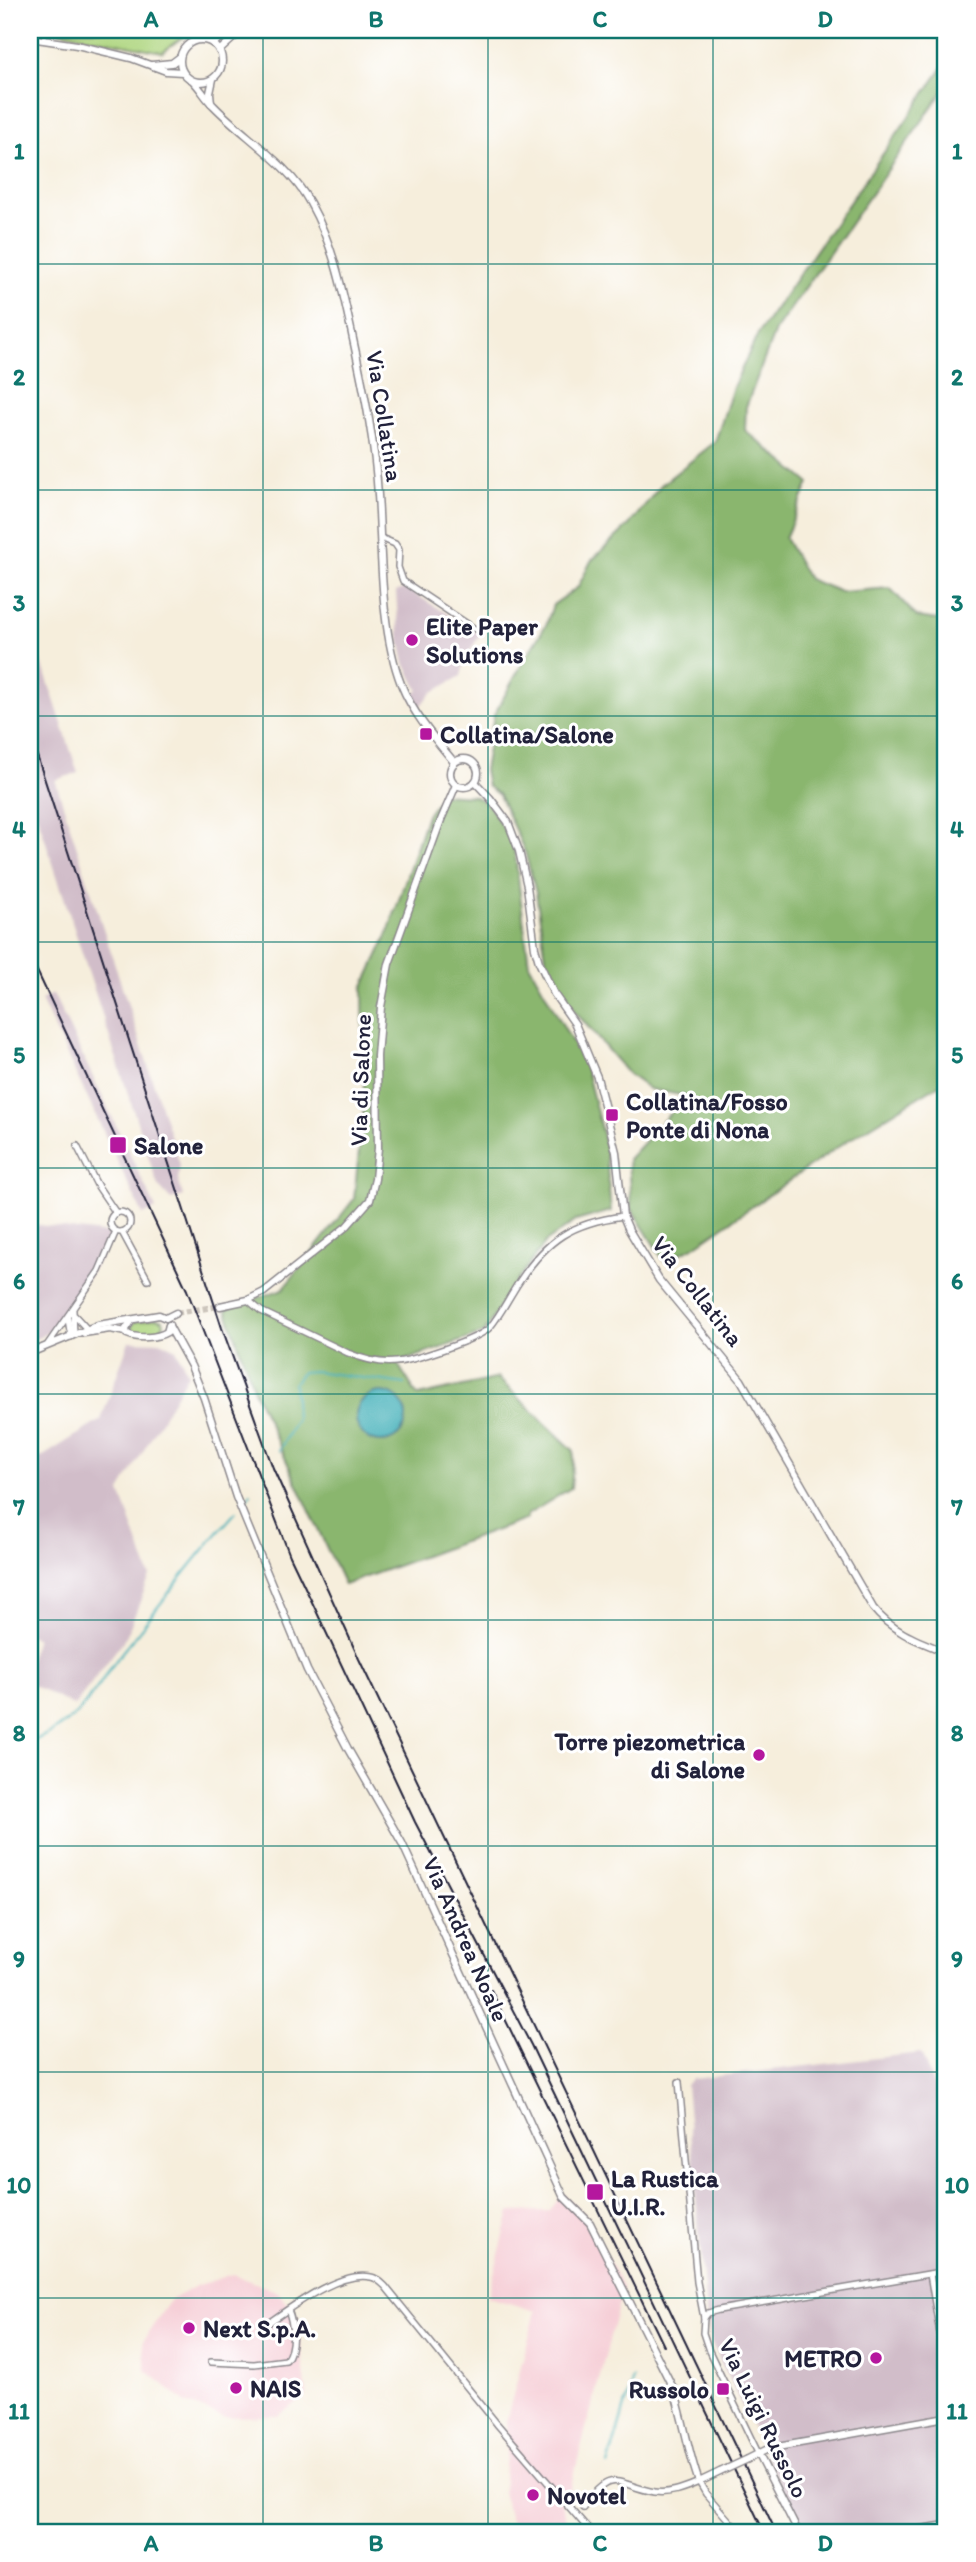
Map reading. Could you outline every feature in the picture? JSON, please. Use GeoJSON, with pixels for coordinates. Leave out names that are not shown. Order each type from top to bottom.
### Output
{"type":"FeatureCollection","features":[{"type":"Feature","properties":{"kind":"street"},"geometry":{"type":"LineString","coordinates":[[213,44],[228,30]]}},
{"type":"Feature","properties":{"kind":"street"},"geometry":{"type":"LineString","coordinates":[[219,51],[242,30]]}},
{"type":"Feature","properties":{"kind":"street"},"geometry":{"type":"LineString","coordinates":[[30,38],[77,45],[166,71],[182,72],[194,82],[214,79]]}},
{"type":"Feature","properties":{"kind":"street"},"geometry":{"type":"LineString","coordinates":[[151,65],[172,63],[192,42],[201,40],[213,44],[222,60],[210,93],[212,105]]}},
{"type":"Feature","properties":{"kind":"street"},"geometry":{"type":"LineString","coordinates":[[180,57],[182,72]]}},
{"type":"Feature","properties":{"kind":"street","name":"Via Collatina"},"geometry":{"type":"LineString","coordinates":[[194,82],[212,105],[290,176],[309,201],[327,240],[341,284],[364,391],[377,479],[391,644],[401,684],[422,724],[454,762]]}},
{"type":"Feature","properties":{"kind":"street"},"geometry":{"type":"LineString","coordinates":[[381,538],[394,544],[399,550],[398,567],[403,581],[475,629]]}},
{"type":"Feature","properties":{"kind":"street"},"geometry":{"type":"LineString","coordinates":[[464,759],[474,764],[478,773],[475,782],[465,787],[456,785],[450,776],[454,762],[464,759]]}},
{"type":"Feature","properties":{"kind":"street","name":"Via Collatina"},"geometry":{"type":"LineString","coordinates":[[475,782],[490,798],[512,831],[527,886],[539,962],[554,993],[575,1024],[594,1068],[616,1152],[623,1216],[659,1280],[741,1380],[873,1608],[884,1622],[896,1630],[946,1651]]}},
{"type":"Feature","properties":{"kind":"street","name":"Via di Salone"},"geometry":{"type":"LineString","coordinates":[[220,1306],[247,1300],[274,1285],[347,1226],[367,1206],[372,1195],[378,1148],[377,1056],[387,974],[456,785]]}},
{"type":"Feature","properties":{"kind":"street"},"geometry":{"type":"LineString","coordinates":[[77,1146],[97,1185],[116,1213]]}},
{"type":"Feature","properties":{"kind":"street"},"geometry":{"type":"LineString","coordinates":[[116,1213],[110,1221],[111,1227],[119,1232],[148,1280]]}},
{"type":"Feature","properties":{"kind":"street"},"geometry":{"type":"LineString","coordinates":[[46,1347],[99,1270],[119,1232],[128,1229],[130,1220],[123,1213],[116,1213]]}},
{"type":"Feature","properties":{"kind":"street"},"geometry":{"type":"LineString","coordinates":[[247,1300],[261,1311],[348,1353],[361,1358],[396,1362],[478,1336],[491,1326],[531,1266],[563,1234],[587,1222],[623,1216]]}},
{"type":"Feature","properties":{"kind":"street"},"geometry":{"type":"LineString","coordinates":[[73,1310],[77,1321],[87,1329]]}},
{"type":"Feature","properties":{"kind":"street"},"geometry":{"type":"LineString","coordinates":[[73,1310],[68,1322],[75,1335]]}},
{"type":"Feature","properties":{"kind":"street"},"geometry":{"type":"LineString","coordinates":[[166,1318],[176,1313]]}},
{"type":"Feature","properties":{"kind":"street"},"geometry":{"type":"LineString","coordinates":[[30,1353],[98,1325],[159,1315],[166,1318],[169,1326],[167,1332],[161,1336]]}},
{"type":"Feature","properties":{"kind":"street"},"geometry":{"type":"LineString","coordinates":[[126,1332],[127,1324],[134,1320]]}},
{"type":"Feature","properties":{"kind":"street","name":"Via Andrea Noale"},"geometry":{"type":"LineString","coordinates":[[169,1326],[204,1398],[236,1497],[307,1670],[401,1843],[564,2197],[590,2222],[674,2390],[684,2419],[688,2453],[699,2482],[739,2532]]}},
{"type":"Feature","properties":{"kind":"street"},"geometry":{"type":"LineString","coordinates":[[75,1335],[110,1329],[126,1332],[134,1337],[161,1336],[180,1346]]}},
{"type":"Feature","properties":{"kind":"street","name":"Via Luigi Russolo"},"geometry":{"type":"LineString","coordinates":[[679,2082],[697,2282],[704,2318],[702,2330],[758,2453],[799,2531]]}},
{"type":"Feature","properties":{"kind":"street"},"geometry":{"type":"LineString","coordinates":[[704,2318],[719,2310],[946,2271]]}},
{"type":"Feature","properties":{"kind":"street"},"geometry":{"type":"LineString","coordinates":[[930,2274],[946,2370]]}},
{"type":"Feature","properties":{"kind":"street"},"geometry":{"type":"LineString","coordinates":[[261,2328],[338,2281],[358,2277],[376,2279],[385,2286],[497,2424],[592,2532]]}},
{"type":"Feature","properties":{"kind":"street"},"geometry":{"type":"LineString","coordinates":[[211,2362],[254,2364],[286,2360],[291,2350],[292,2322],[288,2310]]}},
{"type":"Feature","properties":{"kind":"street"},"geometry":{"type":"LineString","coordinates":[[583,2507],[599,2487],[612,2481],[621,2481],[653,2491],[679,2490],[758,2453],[783,2446],[946,2417]]}},
{"type":"Feature","properties":{"kind":"street"},"geometry":{"type":"LineString","coordinates":[[903,2532],[946,2525]]}},
{"type":"Feature","properties":{"kind":"shaded area"},"geometry":{"type":"Polygon","coordinates":[[[405,588],[480,634],[465,660],[461,676],[433,692],[417,709],[410,695],[419,691],[405,663],[399,635],[396,592],[405,588]]]}},
{"type":"Feature","properties":{"kind":"shaded area"},"geometry":{"type":"Polygon","coordinates":[[[30,626],[78,773],[55,780],[180,1165],[178,1180],[183,1196],[171,1200],[158,1186],[30,793],[30,626]]]}},
{"type":"Feature","properties":{"kind":"shaded area"},"geometry":{"type":"Polygon","coordinates":[[[53,994],[156,1209],[143,1215],[41,1000],[53,994]]]}},
{"type":"Feature","properties":{"kind":"shaded area"},"geometry":{"type":"Polygon","coordinates":[[[30,1224],[109,1234],[103,1254],[63,1314],[50,1331],[30,1342],[30,1224]]]}},
{"type":"Feature","properties":{"kind":"shaded area"},"geometry":{"type":"Polygon","coordinates":[[[129,1341],[163,1342],[176,1349],[188,1374],[120,1491],[150,1576],[126,1637],[74,1706],[30,1684],[30,1655],[37,1638],[30,1634],[30,1537],[34,1525],[30,1522],[30,1458],[40,1458],[101,1420],[129,1341]]]}},
{"type":"Feature","properties":{"kind":"shaded area"},"geometry":{"type":"Polygon","coordinates":[[[921,2053],[946,2112],[946,2532],[803,2532],[711,2342],[686,2085],[693,2079],[921,2053]]]}},
{"type":"Feature","properties":{"kind":"shaded area"},"geometry":{"type":"Polygon","coordinates":[[[562,2194],[585,2216],[623,2288],[569,2493],[561,2504],[570,2527],[578,2532],[514,2532],[503,2491],[506,2421],[536,2311],[488,2297],[510,2212],[550,2211],[562,2194]]]}},
{"type":"Feature","properties":{"kind":"shaded area"},"geometry":{"type":"Polygon","coordinates":[[[233,2274],[278,2292],[303,2323],[299,2331],[307,2395],[278,2416],[223,2417],[186,2403],[146,2370],[143,2341],[170,2300],[196,2286],[233,2274]]]}},
{"type":"Feature","properties":{"kind":"green space"},"geometry":{"type":"Polygon","coordinates":[[[51,30],[204,30],[180,39],[162,52],[51,30]]]}},
{"type":"Feature","properties":{"kind":"green space"},"geometry":{"type":"Polygon","coordinates":[[[946,63],[946,87],[775,331],[746,407],[745,430],[809,483],[785,538],[808,579],[841,592],[890,588],[917,617],[946,621],[946,1080],[845,1142],[692,1248],[664,1261],[631,1208],[628,1159],[686,1096],[649,1089],[628,1074],[573,1009],[547,965],[536,893],[525,852],[499,795],[487,786],[484,770],[494,715],[546,625],[553,605],[578,587],[591,561],[629,525],[661,485],[715,442],[733,387],[758,334],[946,63]]]}},
{"type":"Feature","properties":{"kind":"green space"},"geometry":{"type":"Polygon","coordinates":[[[442,794],[474,796],[488,804],[514,846],[529,964],[585,1065],[605,1145],[611,1211],[576,1221],[547,1241],[507,1294],[484,1333],[397,1363],[418,1396],[498,1378],[574,1451],[571,1488],[527,1515],[527,1519],[344,1585],[255,1393],[226,1309],[283,1289],[354,1199],[364,1103],[363,988],[387,936],[427,815],[442,794]]]}},
{"type":"Feature","properties":{"kind":"green space"},"geometry":{"type":"Polygon","coordinates":[[[157,1318],[163,1320],[164,1324],[160,1331],[136,1333],[131,1329],[134,1322],[157,1318]]]}},
{"type":"Feature","properties":{"kind":"water"},"geometry":{"type":"Polygon","coordinates":[[[381,1392],[399,1399],[406,1417],[399,1435],[381,1442],[363,1435],[356,1417],[363,1399],[381,1392]]]}},
{"type":"Feature","properties":{"kind":"waterway"},"geometry":{"type":"LineString","coordinates":[[279,1451],[296,1419],[294,1383],[302,1372],[314,1371],[405,1384]]}},
{"type":"Feature","properties":{"kind":"waterway"},"geometry":{"type":"LineString","coordinates":[[246,1500],[251,1493]]}},
{"type":"Feature","properties":{"kind":"waterway"},"geometry":{"type":"LineString","coordinates":[[30,1743],[75,1715],[120,1654],[236,1512]]}},
{"type":"Feature","properties":{"kind":"waterway"},"geometry":{"type":"LineString","coordinates":[[608,2465],[633,2379]]}},
{"type":"Feature","properties":{"kind":"tunnel"},"geometry":{"type":"LineString","coordinates":[[176,1313],[220,1306]]}},
{"type":"Feature","properties":{"kind":"railway"},"geometry":{"type":"LineString","coordinates":[[30,734],[222,1328],[273,1468],[359,1659],[776,2532]]}},
{"type":"Feature","properties":{"kind":"railway"},"geometry":{"type":"LineString","coordinates":[[30,956],[187,1290],[290,1556],[415,1822],[531,2045],[764,2532]]}},
{"type":"Feature","properties":{"kind":"railway"},"geometry":{"type":"LineString","coordinates":[[491,1990],[664,2346]]}},
{"type":"Feature","properties":{"kind":"place","name":"Elite Paper Solutions"},"geometry":{"type":"Point","coordinates":[412,640]}},
{"type":"Feature","properties":{"kind":"place","name":"Collatina/Salone"},"geometry":{"type":"Point","coordinates":[426,734]}},
{"type":"Feature","properties":{"kind":"place","name":"Collatina/Fosso Ponte di Nona"},"geometry":{"type":"Point","coordinates":[612,1115]}},
{"type":"Feature","properties":{"kind":"place","name":"Salone"},"geometry":{"type":"Point","coordinates":[118,1145]}},
{"type":"Feature","properties":{"kind":"place","name":"Torre piezometrica di Salone"},"geometry":{"type":"Point","coordinates":[759,1755]}},
{"type":"Feature","properties":{"kind":"place","name":"La Rustica U.I.R."},"geometry":{"type":"Point","coordinates":[595,2192]}},
{"type":"Feature","properties":{"kind":"place","name":"Next S.p.A."},"geometry":{"type":"Point","coordinates":[189,2328]}},
{"type":"Feature","properties":{"kind":"place","name":"METRO"},"geometry":{"type":"Point","coordinates":[876,2358]}},
{"type":"Feature","properties":{"kind":"place","name":"NAIS"},"geometry":{"type":"Point","coordinates":[236,2388]}},
{"type":"Feature","properties":{"kind":"place","name":"Russolo"},"geometry":{"type":"Point","coordinates":[723,2389]}},
{"type":"Feature","properties":{"kind":"place","name":"Novotel"},"geometry":{"type":"Point","coordinates":[533,2495]}}]}
